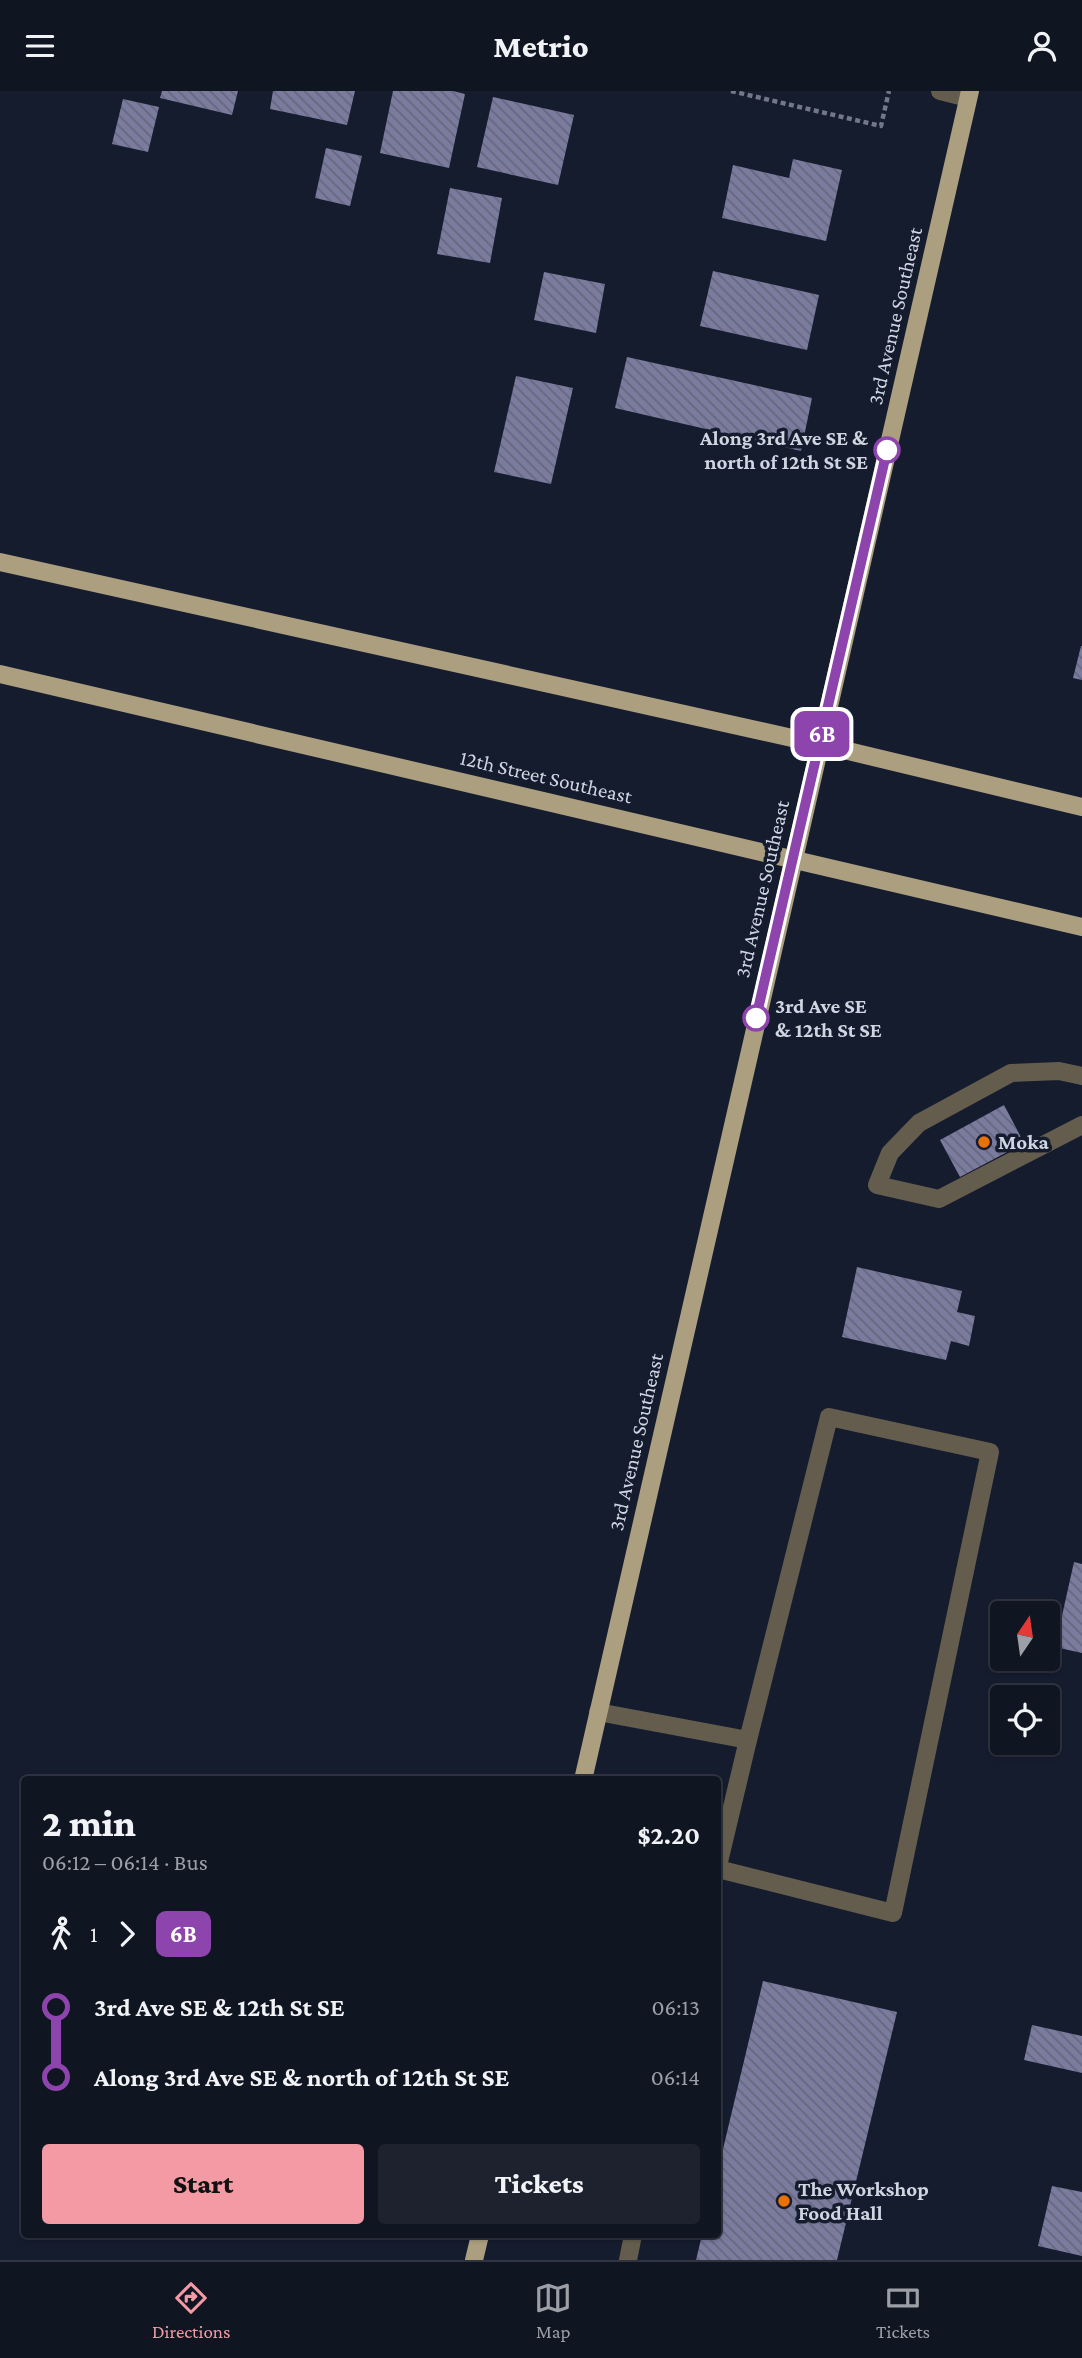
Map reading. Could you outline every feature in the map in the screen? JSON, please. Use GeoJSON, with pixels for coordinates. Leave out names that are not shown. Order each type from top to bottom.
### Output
{"type":"FeatureCollection","features":[{"type":"Feature","properties":{"kind":"main road","name":"3rd Avenue Southeast"},"geometry":{"type":"LineString","coordinates":[[584,1776],[969,94]]}},
{"type":"Feature","properties":{"kind":"main road"},"geometry":{"type":"LineString","coordinates":[[0,562],[819,744],[1082,807]]}},
{"type":"Feature","properties":{"kind":"main road","name":"12th Street Southeast"},"geometry":{"type":"LineString","coordinates":[[0,674],[1082,927]]}},
{"type":"Feature","properties":{"kind":"main road"},"geometry":{"type":"LineString","coordinates":[[474,2260],[479,2238]]}},
{"type":"Feature","properties":{"kind":"street"},"geometry":{"type":"LineString","coordinates":[[940,91],[969,94]]}},
{"type":"Feature","properties":{"kind":"street"},"geometry":{"type":"LineString","coordinates":[[1082,1076],[1059,1071],[1011,1073],[919,1123],[890,1153],[877,1185],[939,1199],[1082,1125]]}},
{"type":"Feature","properties":{"kind":"street"},"geometry":{"type":"LineString","coordinates":[[721,1855],[830,1417],[990,1452],[893,1913],[721,1869]]}},
{"type":"Feature","properties":{"kind":"street"},"geometry":{"type":"LineString","coordinates":[[598,1712],[748,1740]]}},
{"type":"Feature","properties":{"kind":"street"},"geometry":{"type":"LineString","coordinates":[[628,2260],[632,2238]]}},
{"type":"Feature","properties":{"kind":"path"},"geometry":{"type":"LineString","coordinates":[[731,91],[881,125],[888,91]]}},
{"type":"Feature","properties":{"kind":"building"},"geometry":{"type":"Polygon","coordinates":[[[162,91],[238,91],[232,115],[160,98],[162,91]]]}},
{"type":"Feature","properties":{"kind":"building"},"geometry":{"type":"Polygon","coordinates":[[[273,91],[355,91],[347,125],[270,109],[273,91]]]}},
{"type":"Feature","properties":{"kind":"building"},"geometry":{"type":"Polygon","coordinates":[[[393,91],[453,91],[465,94],[449,168],[380,153],[393,91]]]}},
{"type":"Feature","properties":{"kind":"building"},"geometry":{"type":"Polygon","coordinates":[[[493,97],[574,115],[558,185],[477,167],[493,97]]]}},
{"type":"Feature","properties":{"kind":"building"},"geometry":{"type":"Polygon","coordinates":[[[123,99],[159,107],[148,152],[112,144],[123,99]]]}},
{"type":"Feature","properties":{"kind":"building"},"geometry":{"type":"Polygon","coordinates":[[[326,148],[362,156],[350,206],[315,198],[326,148]]]}},
{"type":"Feature","properties":{"kind":"building"},"geometry":{"type":"Polygon","coordinates":[[[793,159],[842,170],[826,241],[722,218],[733,165],[789,178],[793,159]]]}},
{"type":"Feature","properties":{"kind":"building"},"geometry":{"type":"Polygon","coordinates":[[[450,188],[502,198],[490,263],[437,254],[450,188]]]}},
{"type":"Feature","properties":{"kind":"building"},"geometry":{"type":"Polygon","coordinates":[[[713,271],[819,295],[807,350],[700,326],[713,271]]]}},
{"type":"Feature","properties":{"kind":"building"},"geometry":{"type":"Polygon","coordinates":[[[544,272],[605,284],[596,333],[534,320],[544,272]]]}},
{"type":"Feature","properties":{"kind":"building"},"geometry":{"type":"Polygon","coordinates":[[[627,357],[812,398],[801,451],[615,408],[627,357]]]}},
{"type":"Feature","properties":{"kind":"building"},"geometry":{"type":"Polygon","coordinates":[[[516,376],[573,388],[551,484],[494,472],[516,376]]]}},
{"type":"Feature","properties":{"kind":"building"},"geometry":{"type":"Polygon","coordinates":[[[1082,646],[1082,680],[1073,678],[1082,646]]]}},
{"type":"Feature","properties":{"kind":"building"},"geometry":{"type":"Polygon","coordinates":[[[1004,1105],[1024,1143],[960,1177],[940,1140],[1004,1105]]]}},
{"type":"Feature","properties":{"kind":"building"},"geometry":{"type":"Polygon","coordinates":[[[857,1267],[962,1291],[957,1312],[975,1316],[969,1346],[951,1341],[946,1360],[842,1337],[857,1267]]]}},
{"type":"Feature","properties":{"kind":"building"},"geometry":{"type":"Polygon","coordinates":[[[1074,1562],[1082,1564],[1082,1653],[1060,1648],[1060,1625],[1074,1562]]]}},
{"type":"Feature","properties":{"kind":"building"},"geometry":{"type":"Polygon","coordinates":[[[763,1981],[897,2012],[837,2260],[696,2260],[701,2238],[721,2238],[721,2157],[763,1981]]]}},
{"type":"Feature","properties":{"kind":"building"},"geometry":{"type":"Polygon","coordinates":[[[1032,2025],[1082,2036],[1082,2073],[1024,2060],[1032,2025]]]}},
{"type":"Feature","properties":{"kind":"building"},"geometry":{"type":"Polygon","coordinates":[[[1052,2186],[1082,2192],[1082,2256],[1038,2246],[1052,2186]]]}},
{"type":"Feature","properties":{"kind":"bus line","name":"6B"},"geometry":{"type":"LineString","coordinates":[[756,1018],[887,450]]}},
{"type":"Feature","properties":{"kind":"place","name":"Along 3rd Ave SE & north of 12th St SE"},"geometry":{"type":"Point","coordinates":[887,450]}},
{"type":"Feature","properties":{"kind":"place","name":"3rd Ave SE & 12th St SE"},"geometry":{"type":"Point","coordinates":[756,1018]}},
{"type":"Feature","properties":{"kind":"place","name":"Moka"},"geometry":{"type":"Point","coordinates":[984,1142]}},
{"type":"Feature","properties":{"kind":"place","name":"The Workshop Food Hall"},"geometry":{"type":"Point","coordinates":[784,2201]}}]}
